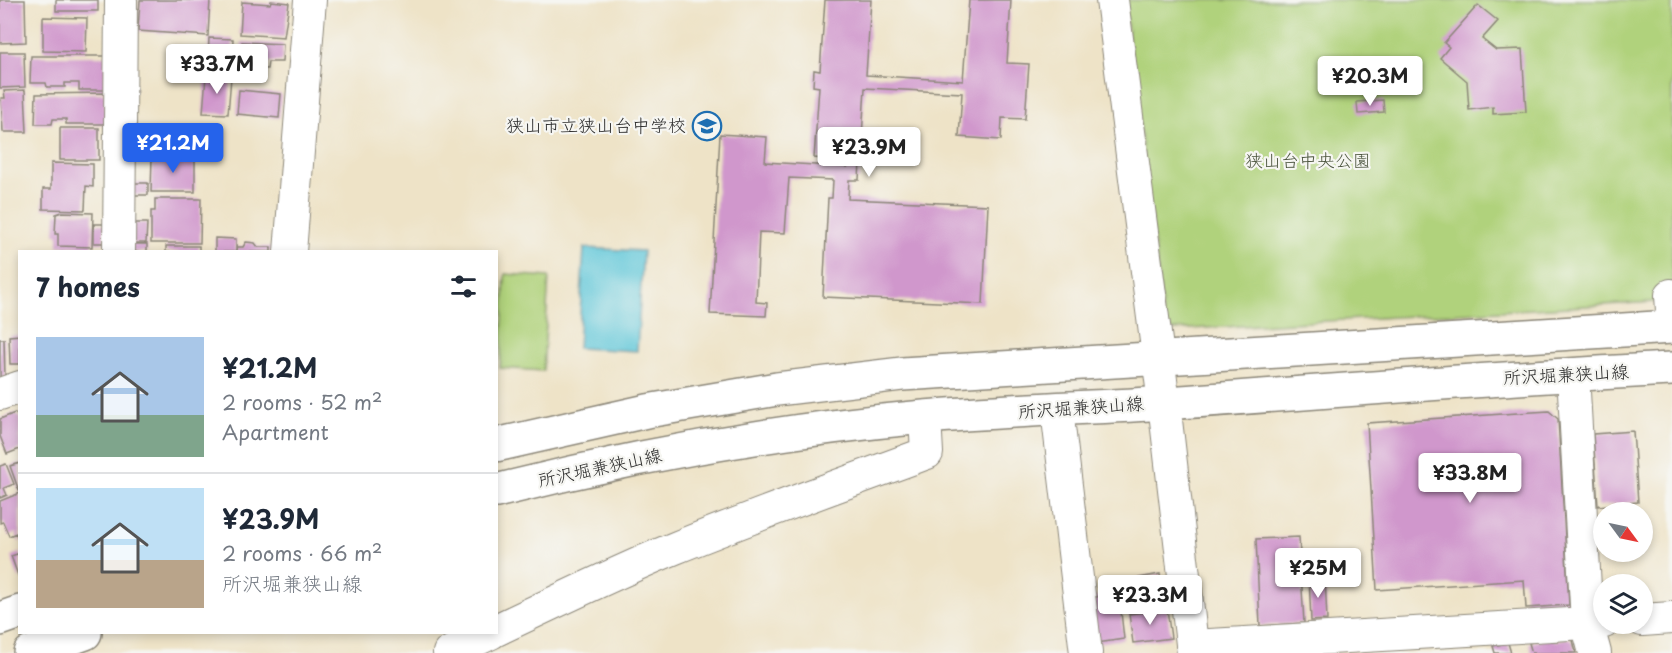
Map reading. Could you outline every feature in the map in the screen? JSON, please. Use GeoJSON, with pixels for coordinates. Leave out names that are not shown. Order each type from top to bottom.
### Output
{"type":"FeatureCollection","features":[{"type":"Feature","properties":{"kind":"main road"},"geometry":{"type":"LineString","coordinates":[[498,445],[647,411],[777,389],[902,374],[1157,360],[1672,311]]}},
{"type":"Feature","properties":{"kind":"main road","name":"所沢堀兼狭山線"},"geometry":{"type":"LineString","coordinates":[[498,490],[568,473],[735,440],[925,417],[1672,369]]}},
{"type":"Feature","properties":{"kind":"main road"},"geometry":{"type":"LineString","coordinates":[[0,620],[18,613]]}},
{"type":"Feature","properties":{"kind":"main road"},"geometry":{"type":"LineString","coordinates":[[30,653],[82,634]]}},
{"type":"Feature","properties":{"kind":"street"},"geometry":{"type":"LineString","coordinates":[[119,250],[121,0]]}},
{"type":"Feature","properties":{"kind":"street"},"geometry":{"type":"LineString","coordinates":[[290,250],[310,0]]}},
{"type":"Feature","properties":{"kind":"street"},"geometry":{"type":"LineString","coordinates":[[1112,0],[1164,403],[1192,650],[1390,644],[1593,622]]}},
{"type":"Feature","properties":{"kind":"street"},"geometry":{"type":"LineString","coordinates":[[1573,374],[1593,599]]}},
{"type":"Feature","properties":{"kind":"street"},"geometry":{"type":"LineString","coordinates":[[0,394],[18,388]]}},
{"type":"Feature","properties":{"kind":"street"},"geometry":{"type":"LineString","coordinates":[[1057,410],[1086,653]]}},
{"type":"Feature","properties":{"kind":"street"},"geometry":{"type":"LineString","coordinates":[[498,629],[675,548],[927,453],[925,417]]}},
{"type":"Feature","properties":{"kind":"street"},"geometry":{"type":"LineString","coordinates":[[1653,619],[1672,618]]}},
{"type":"Feature","properties":{"kind":"street"},"geometry":{"type":"LineString","coordinates":[[449,653],[489,634]]}},
{"type":"Feature","properties":{"kind":"street"},"geometry":{"type":"LineString","coordinates":[[1595,634],[1595,653]]}},
{"type":"Feature","properties":{"kind":"green space","name":"狭山台中央公園"},"geometry":{"type":"Polygon","coordinates":[[[1124,0],[1672,0],[1672,301],[1173,330],[1164,322],[1124,0]]]}},
{"type":"Feature","properties":{"kind":"green space"},"geometry":{"type":"Polygon","coordinates":[[[505,274],[549,277],[543,371],[500,368],[505,274]]]}},
{"type":"Feature","properties":{"kind":"water"},"geometry":{"type":"Polygon","coordinates":[[[584,248],[643,251],[637,351],[578,348],[584,248]]]}},
{"type":"Feature","properties":{"kind":"building"},"geometry":{"type":"Polygon","coordinates":[[[0,0],[25,0],[26,42],[0,43],[0,0]]]}},
{"type":"Feature","properties":{"kind":"building"},"geometry":{"type":"Polygon","coordinates":[[[56,0],[98,0],[98,11],[56,11],[56,0]]]}},
{"type":"Feature","properties":{"kind":"building"},"geometry":{"type":"Polygon","coordinates":[[[140,0],[210,0],[208,36],[138,31],[140,0]]]}},
{"type":"Feature","properties":{"kind":"building"},"geometry":{"type":"Polygon","coordinates":[[[825,0],[871,0],[866,75],[963,81],[969,0],[1011,0],[1007,63],[1029,64],[1025,119],[1002,118],[1001,140],[959,137],[962,93],[865,88],[862,137],[877,138],[876,162],[860,161],[859,180],[849,180],[848,199],[988,205],[983,304],[823,297],[828,198],[832,198],[833,180],[789,178],[785,233],[759,232],[756,302],[767,303],[766,316],[710,314],[720,134],[767,137],[765,162],[848,167],[848,161],[814,158],[819,87],[813,86],[814,70],[820,71],[825,0]]]}},
{"type":"Feature","properties":{"kind":"building"},"geometry":{"type":"Polygon","coordinates":[[[271,1],[289,3],[284,37],[240,34],[242,2],[270,4],[271,1]]]}},
{"type":"Feature","properties":{"kind":"building"},"geometry":{"type":"Polygon","coordinates":[[[1478,5],[1498,21],[1482,39],[1496,50],[1522,49],[1526,112],[1493,114],[1493,107],[1469,110],[1467,81],[1440,58],[1449,47],[1444,43],[1478,5]]]}},
{"type":"Feature","properties":{"kind":"building"},"geometry":{"type":"Polygon","coordinates":[[[43,17],[87,18],[86,52],[43,51],[43,17]]]}},
{"type":"Feature","properties":{"kind":"building"},"geometry":{"type":"Polygon","coordinates":[[[209,38],[233,39],[231,76],[207,75],[209,38]]]}},
{"type":"Feature","properties":{"kind":"building"},"geometry":{"type":"Polygon","coordinates":[[[242,42],[283,44],[282,62],[268,62],[267,69],[241,68],[242,42]]]}},
{"type":"Feature","properties":{"kind":"building"},"geometry":{"type":"Polygon","coordinates":[[[0,52],[24,52],[25,87],[0,88],[0,52]]]}},
{"type":"Feature","properties":{"kind":"building"},"geometry":{"type":"Polygon","coordinates":[[[31,56],[106,56],[105,90],[79,90],[79,83],[65,83],[65,87],[47,87],[46,83],[30,83],[31,56]]]}},
{"type":"Feature","properties":{"kind":"building"},"geometry":{"type":"Polygon","coordinates":[[[206,76],[231,77],[228,114],[203,113],[206,76]]]}},
{"type":"Feature","properties":{"kind":"building"},"geometry":{"type":"Polygon","coordinates":[[[25,90],[27,132],[3,132],[1,98],[5,98],[4,91],[25,90]]]}},
{"type":"Feature","properties":{"kind":"building"},"geometry":{"type":"Polygon","coordinates":[[[239,90],[281,94],[279,118],[237,114],[239,90]]]}},
{"type":"Feature","properties":{"kind":"building"},"geometry":{"type":"Polygon","coordinates":[[[105,93],[105,124],[66,124],[66,119],[53,119],[52,124],[35,124],[36,94],[105,93]]]}},
{"type":"Feature","properties":{"kind":"building"},"geometry":{"type":"Polygon","coordinates":[[[1383,100],[1384,112],[1358,114],[1357,102],[1383,100]]]}},
{"type":"Feature","properties":{"kind":"building"},"geometry":{"type":"Polygon","coordinates":[[[60,128],[99,128],[99,160],[60,160],[60,128]]]}},
{"type":"Feature","properties":{"kind":"building"},"geometry":{"type":"Polygon","coordinates":[[[152,156],[195,157],[195,192],[151,192],[152,156]]]}},
{"type":"Feature","properties":{"kind":"building"},"geometry":{"type":"Polygon","coordinates":[[[51,163],[93,164],[93,187],[86,186],[85,210],[43,209],[43,189],[51,189],[51,163]]]}},
{"type":"Feature","properties":{"kind":"building"},"geometry":{"type":"Polygon","coordinates":[[[128,183],[148,183],[148,195],[129,195],[128,183]]]}},
{"type":"Feature","properties":{"kind":"building"},"geometry":{"type":"Polygon","coordinates":[[[155,199],[201,199],[200,243],[151,243],[151,211],[155,211],[155,199]]]}},
{"type":"Feature","properties":{"kind":"building"},"geometry":{"type":"Polygon","coordinates":[[[62,212],[93,213],[92,247],[58,246],[58,234],[55,234],[56,214],[62,212]]]}},
{"type":"Feature","properties":{"kind":"building"},"geometry":{"type":"Polygon","coordinates":[[[128,223],[147,223],[146,243],[128,243],[128,223]]]}},
{"type":"Feature","properties":{"kind":"building"},"geometry":{"type":"Polygon","coordinates":[[[94,224],[105,224],[104,243],[94,243],[94,224]]]}},
{"type":"Feature","properties":{"kind":"building"},"geometry":{"type":"Polygon","coordinates":[[[215,238],[236,239],[236,250],[215,250],[215,238]]]}},
{"type":"Feature","properties":{"kind":"building"},"geometry":{"type":"Polygon","coordinates":[[[246,242],[255,243],[258,247],[271,247],[271,250],[237,250],[237,247],[243,247],[246,242]]]}},
{"type":"Feature","properties":{"kind":"building"},"geometry":{"type":"Polygon","coordinates":[[[128,244],[147,244],[147,250],[128,250],[128,244]]]}},
{"type":"Feature","properties":{"kind":"building"},"geometry":{"type":"Polygon","coordinates":[[[166,246],[199,246],[199,250],[166,250],[166,246]]]}},
{"type":"Feature","properties":{"kind":"building"},"geometry":{"type":"Polygon","coordinates":[[[18,335],[18,364],[10,364],[9,336],[18,335]]]}},
{"type":"Feature","properties":{"kind":"building"},"geometry":{"type":"Polygon","coordinates":[[[0,339],[4,339],[5,377],[0,377],[0,339]]]}},
{"type":"Feature","properties":{"kind":"building"},"geometry":{"type":"Polygon","coordinates":[[[1549,411],[1558,419],[1569,605],[1526,608],[1524,580],[1377,590],[1367,423],[1549,411]]]}},
{"type":"Feature","properties":{"kind":"building"},"geometry":{"type":"Polygon","coordinates":[[[15,413],[18,416],[18,450],[7,454],[0,436],[0,419],[15,413]]]}},
{"type":"Feature","properties":{"kind":"building"},"geometry":{"type":"Polygon","coordinates":[[[1633,431],[1638,502],[1598,502],[1593,434],[1633,431]]]}},
{"type":"Feature","properties":{"kind":"building"},"geometry":{"type":"Polygon","coordinates":[[[6,464],[14,484],[4,488],[7,495],[0,498],[0,466],[6,464]]]}},
{"type":"Feature","properties":{"kind":"building"},"geometry":{"type":"Polygon","coordinates":[[[18,464],[18,488],[10,466],[18,464]]]}},
{"type":"Feature","properties":{"kind":"building"},"geometry":{"type":"Polygon","coordinates":[[[18,494],[18,539],[16,533],[9,536],[3,522],[0,523],[0,501],[18,494]]]}},
{"type":"Feature","properties":{"kind":"building"},"geometry":{"type":"Polygon","coordinates":[[[1299,537],[1304,623],[1260,626],[1256,539],[1299,537]]]}},
{"type":"Feature","properties":{"kind":"building"},"geometry":{"type":"Polygon","coordinates":[[[18,554],[18,575],[11,556],[18,554]]]}},
{"type":"Feature","properties":{"kind":"building"},"geometry":{"type":"Polygon","coordinates":[[[1160,574],[1164,607],[1132,610],[1128,580],[1160,574]]]}},
{"type":"Feature","properties":{"kind":"building"},"geometry":{"type":"Polygon","coordinates":[[[1309,577],[1325,577],[1327,620],[1311,621],[1309,577]]]}},
{"type":"Feature","properties":{"kind":"building"},"geometry":{"type":"Polygon","coordinates":[[[1119,594],[1124,639],[1097,643],[1088,598],[1119,594]]]}},
{"type":"Feature","properties":{"kind":"building"},"geometry":{"type":"Polygon","coordinates":[[[1167,609],[1171,638],[1133,643],[1129,614],[1167,609]]]}},
{"type":"Feature","properties":{"kind":"building"},"geometry":{"type":"Polygon","coordinates":[[[1553,637],[1554,641],[1567,638],[1573,640],[1576,653],[1532,653],[1529,643],[1553,637]]]}},
{"type":"Feature","properties":{"kind":"building"},"geometry":{"type":"Polygon","coordinates":[[[1508,643],[1511,653],[1495,653],[1493,646],[1508,643]]]}},
{"type":"Feature","properties":{"kind":"place","name":"狭山市立狭山台中学校"},"geometry":{"type":"Point","coordinates":[707,126]}}]}
